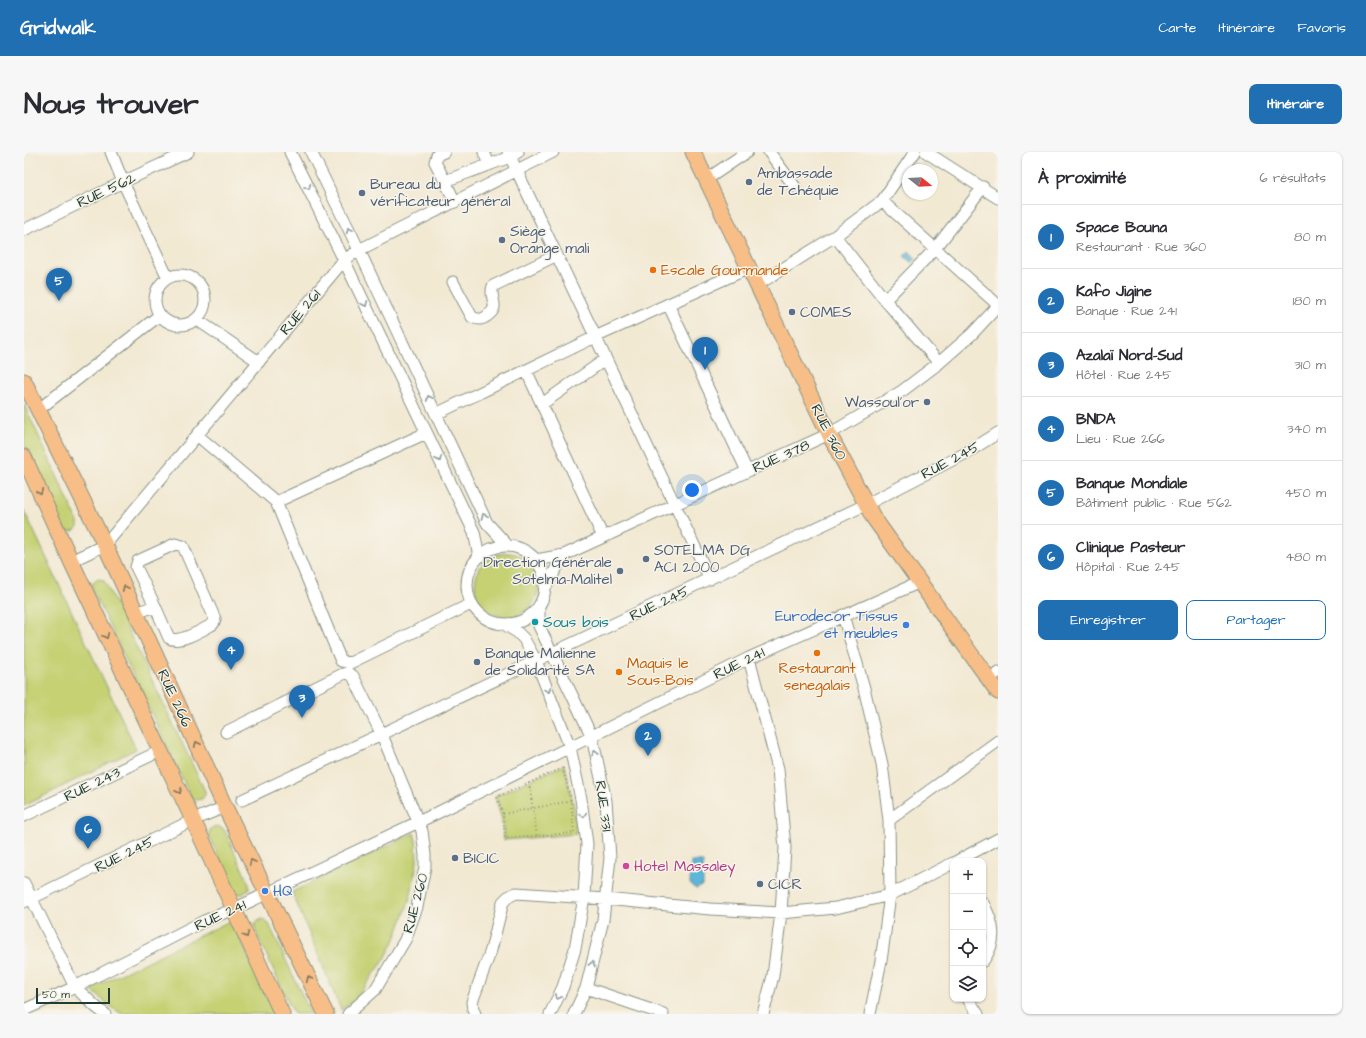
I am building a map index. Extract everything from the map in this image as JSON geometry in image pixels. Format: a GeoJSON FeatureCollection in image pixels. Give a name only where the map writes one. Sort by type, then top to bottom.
{"type":"FeatureCollection","features":[{"type":"Feature","properties":{"kind":"main road","name":"RUE 360"},"geometry":{"type":"LineString","coordinates":[[693,152],[748,268],[760,284],[833,432],[871,502],[873,517],[920,582],[995,675],[998,692]]}},
{"type":"Feature","properties":{"kind":"main road"},"geometry":{"type":"LineString","coordinates":[[703,152],[760,284]]}},
{"type":"Feature","properties":{"kind":"main road","name":"RUE 266"},"geometry":{"type":"LineString","coordinates":[[24,381],[104,545],[226,807],[326,1014]]}},
{"type":"Feature","properties":{"kind":"main road"},"geometry":{"type":"LineString","coordinates":[[24,457],[282,1014]]}},
{"type":"Feature","properties":{"kind":"main road"},"geometry":{"type":"LineString","coordinates":[[871,502],[880,511],[995,675]]}},
{"type":"Feature","properties":{"kind":"street"},"geometry":{"type":"LineString","coordinates":[[111,152],[123,182],[168,278]]}},
{"type":"Feature","properties":{"kind":"street","name":"RUE 562"},"geometry":{"type":"LineString","coordinates":[[24,230],[188,152]]}},
{"type":"Feature","properties":{"kind":"street"},"geometry":{"type":"LineString","coordinates":[[290,152],[344,260],[474,532],[479,557]]}},
{"type":"Feature","properties":{"kind":"street"},"geometry":{"type":"LineString","coordinates":[[311,152],[359,250],[487,523],[508,546]]}},
{"type":"Feature","properties":{"kind":"street"},"geometry":{"type":"LineString","coordinates":[[444,152],[437,155],[435,162],[454,202]]}},
{"type":"Feature","properties":{"kind":"street"},"geometry":{"type":"LineString","coordinates":[[484,152],[489,164]]}},
{"type":"Feature","properties":{"kind":"street","name":"RUE 261"},"geometry":{"type":"LineString","coordinates":[[104,545],[344,260],[359,250],[553,152]]}},
{"type":"Feature","properties":{"kind":"street"},"geometry":{"type":"LineString","coordinates":[[713,175],[747,152]]}},
{"type":"Feature","properties":{"kind":"street"},"geometry":{"type":"LineString","coordinates":[[769,152],[794,187]]}},
{"type":"Feature","properties":{"kind":"street"},"geometry":{"type":"LineString","coordinates":[[760,284],[835,236],[882,201],[915,152]]}},
{"type":"Feature","properties":{"kind":"street"},"geometry":{"type":"LineString","coordinates":[[926,152],[998,198]]}},
{"type":"Feature","properties":{"kind":"street"},"geometry":{"type":"LineString","coordinates":[[445,181],[512,154],[516,170],[710,579]]}},
{"type":"Feature","properties":{"kind":"street"},"geometry":{"type":"LineString","coordinates":[[886,300],[935,249],[983,187]]}},
{"type":"Feature","properties":{"kind":"street"},"geometry":{"type":"LineString","coordinates":[[882,201],[998,306]]}},
{"type":"Feature","properties":{"kind":"street"},"geometry":{"type":"LineString","coordinates":[[835,236],[939,363]]}},
{"type":"Feature","properties":{"kind":"street"},"geometry":{"type":"LineString","coordinates":[[454,282],[472,317],[484,319],[493,312],[495,306],[491,291],[493,286],[556,255]]}},
{"type":"Feature","properties":{"kind":"street"},"geometry":{"type":"LineString","coordinates":[[436,414],[595,337],[748,268]]}},
{"type":"Feature","properties":{"kind":"street"},"geometry":{"type":"LineString","coordinates":[[173,276],[186,276],[194,279],[200,285],[204,293],[205,301],[202,312],[196,319],[187,324],[172,324],[165,320],[160,315],[156,306],[157,291],[168,278],[173,276]]}},
{"type":"Feature","properties":{"kind":"street"},"geometry":{"type":"LineString","coordinates":[[668,304],[747,471]]}},
{"type":"Feature","properties":{"kind":"street","name":"RUE 378"},"geometry":{"type":"LineString","coordinates":[[536,560],[564,554],[833,432],[902,391],[939,363],[972,334],[998,306]]}},
{"type":"Feature","properties":{"kind":"street"},"geometry":{"type":"LineString","coordinates":[[38,410],[160,315]]}},
{"type":"Feature","properties":{"kind":"street"},"geometry":{"type":"LineString","coordinates":[[196,319],[259,362]]}},
{"type":"Feature","properties":{"kind":"street"},"geometry":{"type":"LineString","coordinates":[[542,404],[606,359]]}},
{"type":"Feature","properties":{"kind":"street"},"geometry":{"type":"LineString","coordinates":[[526,370],[602,537]]}},
{"type":"Feature","properties":{"kind":"street"},"geometry":{"type":"LineString","coordinates":[[276,502],[426,433]]}},
{"type":"Feature","properties":{"kind":"street","name":"RUE 245"},"geometry":{"type":"LineString","coordinates":[[242,800],[871,502],[966,453],[998,433]]}},
{"type":"Feature","properties":{"kind":"street"},"geometry":{"type":"LineString","coordinates":[[197,435],[276,502],[341,661],[344,663],[350,663],[471,604]]}},
{"type":"Feature","properties":{"kind":"street"},"geometry":{"type":"LineString","coordinates":[[175,544],[181,545],[183,546],[215,619],[213,624],[196,633],[172,640],[169,638],[155,606],[136,567],[138,561],[175,544]]}},
{"type":"Feature","properties":{"kind":"street"},"geometry":{"type":"LineString","coordinates":[[71,561],[104,545]]}},
{"type":"Feature","properties":{"kind":"street"},"geometry":{"type":"LineString","coordinates":[[545,589],[542,569],[536,560],[523,550],[508,546],[492,549],[479,557],[471,567],[467,579],[467,592],[471,604],[477,612],[485,619],[495,623],[515,623],[524,620],[533,614],[539,606],[545,589],[564,554]]}},
{"type":"Feature","properties":{"kind":"street","name":"RUE 241"},"geometry":{"type":"LineString","coordinates":[[24,1010],[74,987],[204,921],[234,909],[592,737],[749,658],[920,582]]}},
{"type":"Feature","properties":{"kind":"street"},"geometry":{"type":"LineString","coordinates":[[136,613],[155,606]]}},
{"type":"Feature","properties":{"kind":"street","name":"RUE 331"},"geometry":{"type":"LineString","coordinates":[[539,606],[539,626],[592,737],[606,801],[610,858],[603,920],[586,988],[574,1014]]}},
{"type":"Feature","properties":{"kind":"street"},"geometry":{"type":"LineString","coordinates":[[843,615],[864,688],[880,756],[889,820],[890,895],[881,962],[870,1014]]}},
{"type":"Feature","properties":{"kind":"street","name":"RUE 331"},"geometry":{"type":"LineString","coordinates":[[505,624],[524,639],[536,661],[570,747],[581,799],[587,844],[584,897],[575,949],[563,987],[550,1014]]}},
{"type":"Feature","properties":{"kind":"street"},"geometry":{"type":"LineString","coordinates":[[749,658],[778,769],[785,848],[782,913],[773,976],[763,1014]]}},
{"type":"Feature","properties":{"kind":"street","name":"RUE 260"},"geometry":{"type":"LineString","coordinates":[[226,732],[343,674],[348,674],[353,676],[382,735],[422,831],[425,867],[417,907],[405,940],[375,990],[348,1014]]}},
{"type":"Feature","properties":{"kind":"street"},"geometry":{"type":"LineString","coordinates":[[889,820],[998,740]]}},
{"type":"Feature","properties":{"kind":"street","name":"RUE 243"},"geometry":{"type":"LineString","coordinates":[[24,816],[160,751]]}},
{"type":"Feature","properties":{"kind":"street","name":"RUE 245"},"geometry":{"type":"LineString","coordinates":[[28,900],[193,820],[226,807]]}},
{"type":"Feature","properties":{"kind":"street"},"geometry":{"type":"LineString","coordinates":[[963,858],[998,839]]}},
{"type":"Feature","properties":{"kind":"street"},"geometry":{"type":"LineString","coordinates":[[475,1014],[472,1002],[491,950],[504,902],[508,896],[516,893],[584,897],[710,909],[782,913],[836,908],[890,895],[950,865]]}},
{"type":"Feature","properties":{"kind":"street"},"geometry":{"type":"LineString","coordinates":[[24,883],[28,900],[74,987],[96,1008],[105,1014]]}},
{"type":"Feature","properties":{"kind":"street"},"geometry":{"type":"LineString","coordinates":[[986,909],[991,920],[993,940],[986,957]]}},
{"type":"Feature","properties":{"kind":"street"},"geometry":{"type":"LineString","coordinates":[[986,960],[998,954]]}},
{"type":"Feature","properties":{"kind":"street"},"geometry":{"type":"LineString","coordinates":[[586,988],[663,1014]]}},
{"type":"Feature","properties":{"kind":"street"},"geometry":{"type":"LineString","coordinates":[[970,1002],[978,1014]]}},
{"type":"Feature","properties":{"kind":"path"},"geometry":{"type":"LineString","coordinates":[[563,768],[571,800],[574,833],[505,838],[503,814],[497,797],[529,783],[563,768]]}},
{"type":"Feature","properties":{"kind":"path"},"geometry":{"type":"LineString","coordinates":[[529,783],[537,836]]}},
{"type":"Feature","properties":{"kind":"path"},"geometry":{"type":"LineString","coordinates":[[503,814],[571,800]]}},
{"type":"Feature","properties":{"kind":"green space"},"geometry":{"type":"Polygon","coordinates":[[[24,404],[78,522],[78,527],[73,531],[67,531],[64,529],[24,443],[24,404]]]}},
{"type":"Feature","properties":{"kind":"green space"},"geometry":{"type":"Polygon","coordinates":[[[24,510],[136,749],[24,806],[24,510]]]}},
{"type":"Feature","properties":{"kind":"green space"},"geometry":{"type":"Polygon","coordinates":[[[507,553],[519,555],[530,562],[537,573],[539,585],[537,597],[530,608],[519,615],[507,617],[495,615],[484,608],[477,597],[475,585],[477,573],[484,562],[495,555],[507,553]]]}},
{"type":"Feature","properties":{"kind":"green space"},"geometry":{"type":"Polygon","coordinates":[[[98,579],[103,580],[106,584],[205,791],[205,795],[202,799],[195,800],[191,797],[93,591],[92,584],[98,579]]]}},
{"type":"Feature","properties":{"kind":"green space"},"geometry":{"type":"Polygon","coordinates":[[[564,765],[573,802],[576,834],[504,840],[502,820],[495,796],[564,765]]]}},
{"type":"Feature","properties":{"kind":"green space"},"geometry":{"type":"Polygon","coordinates":[[[217,826],[224,829],[249,884],[249,889],[243,894],[238,894],[234,890],[209,836],[211,829],[217,826]]]}},
{"type":"Feature","properties":{"kind":"green space"},"geometry":{"type":"Polygon","coordinates":[[[414,833],[417,862],[410,899],[395,939],[385,959],[355,1000],[341,1010],[292,892],[414,833]]]}},
{"type":"Feature","properties":{"kind":"green space"},"geometry":{"type":"Polygon","coordinates":[[[262,919],[269,924],[311,1014],[294,1014],[255,930],[255,923],[262,919]]]}},
{"type":"Feature","properties":{"kind":"green space"},"geometry":{"type":"Polygon","coordinates":[[[232,920],[274,1014],[122,1014],[90,989],[232,920]]]}},
{"type":"Feature","properties":{"kind":"water"},"geometry":{"type":"Polygon","coordinates":[[[909,251],[916,259],[912,263],[904,256],[909,251]]]}},
{"type":"Feature","properties":{"kind":"water"},"geometry":{"type":"Polygon","coordinates":[[[691,862],[703,862],[703,885],[696,889],[690,884],[691,862]]]}},
{"type":"Feature","properties":{"kind":"place","name":"Ambassade de Tchéquie"},"geometry":{"type":"Point","coordinates":[749,182]}},
{"type":"Feature","properties":{"kind":"place","name":"Bureau du vérificateur général"},"geometry":{"type":"Point","coordinates":[362,193]}},
{"type":"Feature","properties":{"kind":"place","name":"Siège Orange mali"},"geometry":{"type":"Point","coordinates":[502,240]}},
{"type":"Feature","properties":{"kind":"place","name":"Escale Gourmande"},"geometry":{"type":"Point","coordinates":[653,270]}},
{"type":"Feature","properties":{"kind":"place","name":"Banque Mondiale"},"geometry":{"type":"Point","coordinates":[59,301]}},
{"type":"Feature","properties":{"kind":"place","name":"COMES"},"geometry":{"type":"Point","coordinates":[792,312]}},
{"type":"Feature","properties":{"kind":"place","name":"Space Bouna"},"geometry":{"type":"Point","coordinates":[705,370]}},
{"type":"Feature","properties":{"kind":"place","name":"Wassoul'or"},"geometry":{"type":"Point","coordinates":[927,402]}},
{"type":"Feature","properties":{"kind":"place","name":"SOTELMA DG ACI 2000"},"geometry":{"type":"Point","coordinates":[646,559]}},
{"type":"Feature","properties":{"kind":"place","name":"Direction Générale Sotelma-Malitel"},"geometry":{"type":"Point","coordinates":[620,571]}},
{"type":"Feature","properties":{"kind":"place","name":"Sous bois"},"geometry":{"type":"Point","coordinates":[535,622]}},
{"type":"Feature","properties":{"kind":"place","name":"Eurodecor Tissus et meubles"},"geometry":{"type":"Point","coordinates":[906,625]}},
{"type":"Feature","properties":{"kind":"place","name":"Restaurant senegalais"},"geometry":{"type":"Point","coordinates":[817,653]}},
{"type":"Feature","properties":{"kind":"place","name":"Banque Malienne de Solidarité SA"},"geometry":{"type":"Point","coordinates":[477,662]}},
{"type":"Feature","properties":{"kind":"place","name":"BNDA"},"geometry":{"type":"Point","coordinates":[231,670]}},
{"type":"Feature","properties":{"kind":"place","name":"Maquis le Sous-Bois"},"geometry":{"type":"Point","coordinates":[619,672]}},
{"type":"Feature","properties":{"kind":"place","name":"Azalaï Nord-Sud"},"geometry":{"type":"Point","coordinates":[302,718]}},
{"type":"Feature","properties":{"kind":"place","name":"Kafo Jigine"},"geometry":{"type":"Point","coordinates":[648,756]}},
{"type":"Feature","properties":{"kind":"place","name":"Clinique Pasteur"},"geometry":{"type":"Point","coordinates":[88,849]}},
{"type":"Feature","properties":{"kind":"place","name":"BICIC"},"geometry":{"type":"Point","coordinates":[455,858]}},
{"type":"Feature","properties":{"kind":"place","name":"Hotel Massaley"},"geometry":{"type":"Point","coordinates":[626,866]}},
{"type":"Feature","properties":{"kind":"place","name":"CICR"},"geometry":{"type":"Point","coordinates":[760,884]}},
{"type":"Feature","properties":{"kind":"place","name":"HQ"},"geometry":{"type":"Point","coordinates":[265,891]}}]}
